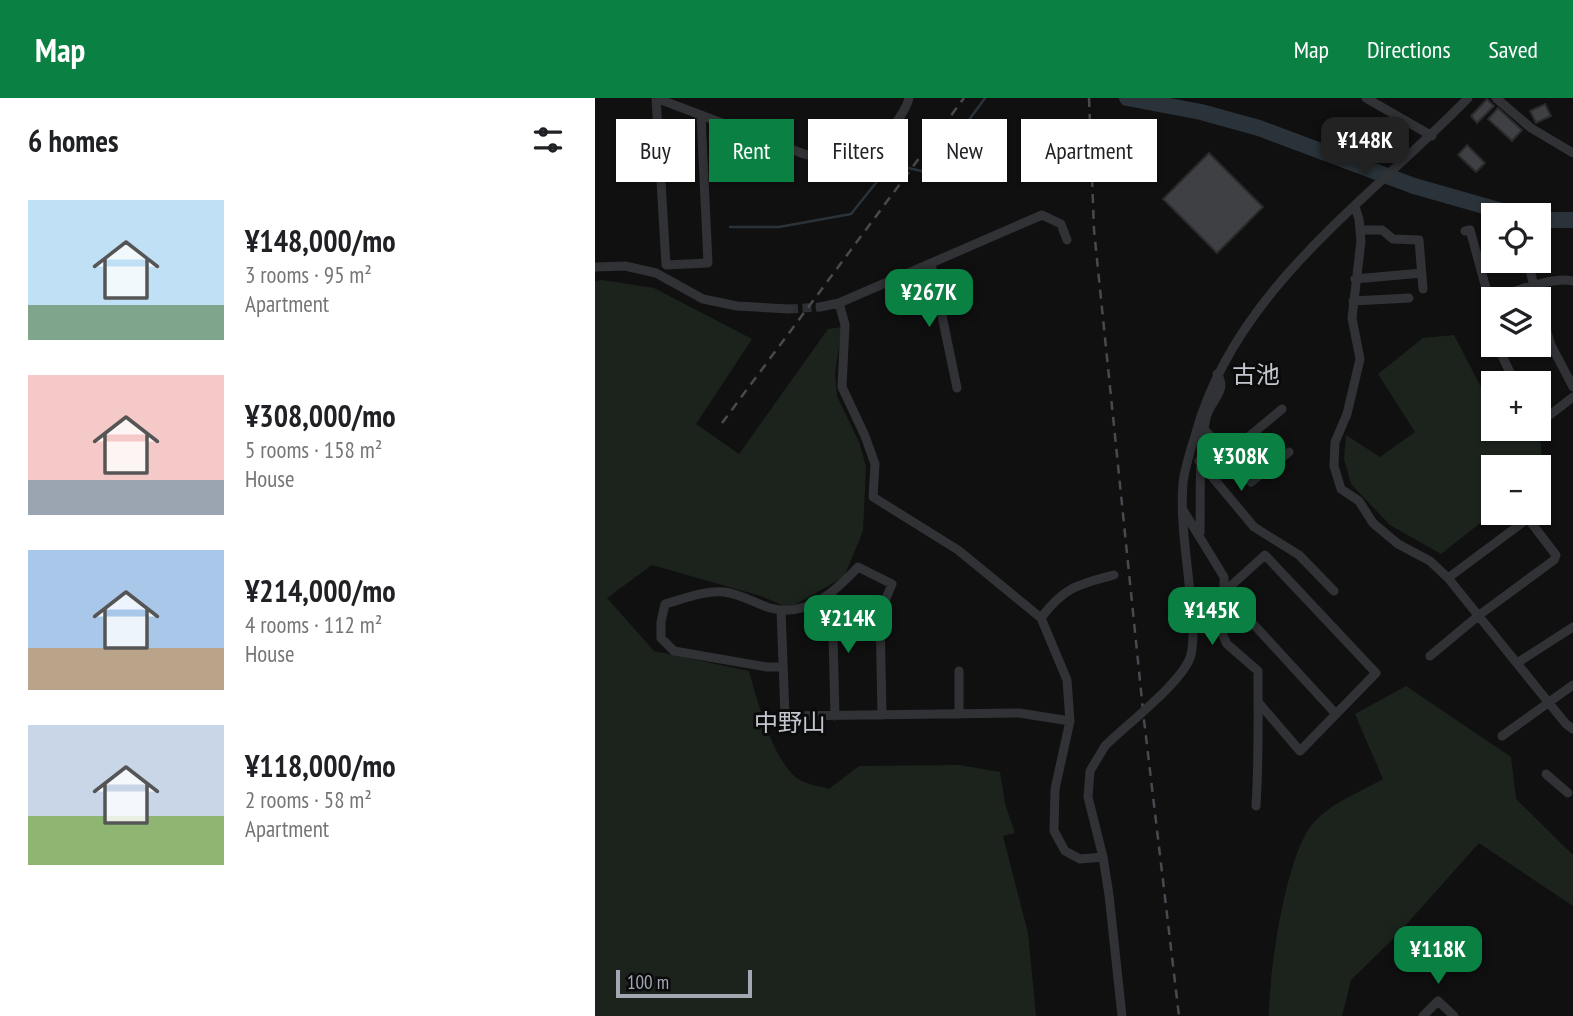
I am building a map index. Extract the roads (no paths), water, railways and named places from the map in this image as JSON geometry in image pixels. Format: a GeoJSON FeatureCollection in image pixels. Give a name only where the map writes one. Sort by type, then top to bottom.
{"type":"FeatureCollection","features":[{"type":"Feature","properties":{"kind":"street"},"geometry":{"type":"LineString","coordinates":[[701,115],[708,263],[666,265],[656,98],[701,115],[804,154],[828,160],[848,159],[866,154],[890,136],[909,98]]}},
{"type":"Feature","properties":{"kind":"street"},"geometry":{"type":"LineString","coordinates":[[1366,98],[1432,135]]}},
{"type":"Feature","properties":{"kind":"street"},"geometry":{"type":"LineString","coordinates":[[1122,1016],[1103,857],[1090,809],[1087,780],[1094,762],[1105,746],[1186,668],[1192,642],[1182,508],[1185,472],[1204,404],[1217,373],[1241,332],[1286,275],[1468,98]]}},
{"type":"Feature","properties":{"kind":"street"},"geometry":{"type":"LineString","coordinates":[[1496,98],[1531,128],[1573,153]]}},
{"type":"Feature","properties":{"kind":"street"},"geometry":{"type":"LineString","coordinates":[[1357,205],[1360,230],[1352,318],[1360,359],[1347,414],[1335,442],[1334,466],[1341,489],[1359,501],[1373,523],[1398,544],[1430,561],[1448,578],[1566,724],[1573,729]]}},
{"type":"Feature","properties":{"kind":"street"},"geometry":{"type":"LineString","coordinates":[[820,307],[839,303],[1042,215],[1061,224],[1067,240]]}},
{"type":"Feature","properties":{"kind":"street"},"geometry":{"type":"LineString","coordinates":[[1360,230],[1382,230],[1393,239],[1419,240],[1423,289]]}},
{"type":"Feature","properties":{"kind":"street"},"geometry":{"type":"LineString","coordinates":[[1465,231],[1471,230],[1486,287]]}},
{"type":"Feature","properties":{"kind":"street"},"geometry":{"type":"LineString","coordinates":[[931,263],[957,388]]}},
{"type":"Feature","properties":{"kind":"street"},"geometry":{"type":"LineString","coordinates":[[595,267],[625,266],[656,273],[703,299],[737,306],[789,309]]}},
{"type":"Feature","properties":{"kind":"street"},"geometry":{"type":"LineString","coordinates":[[1530,273],[1533,286]]}},
{"type":"Feature","properties":{"kind":"street"},"geometry":{"type":"LineString","coordinates":[[1355,279],[1422,274]]}},
{"type":"Feature","properties":{"kind":"street"},"geometry":{"type":"LineString","coordinates":[[1530,287],[1566,279],[1573,281]]}},
{"type":"Feature","properties":{"kind":"street"},"geometry":{"type":"LineString","coordinates":[[1353,301],[1409,298]]}},
{"type":"Feature","properties":{"kind":"street"},"geometry":{"type":"LineString","coordinates":[[839,303],[845,325],[842,387],[875,464],[873,497],[958,550],[1041,618],[1067,681],[1070,721],[1055,789],[1054,831],[1065,851],[1080,859],[1103,857]]}},
{"type":"Feature","properties":{"kind":"street"},"geometry":{"type":"LineString","coordinates":[[1551,345],[1573,387]]}},
{"type":"Feature","properties":{"kind":"street"},"geometry":{"type":"LineString","coordinates":[[1200,534],[1199,461],[1210,409],[1223,388],[1217,373]]}},
{"type":"Feature","properties":{"kind":"street"},"geometry":{"type":"LineString","coordinates":[[1551,413],[1573,397]]}},
{"type":"Feature","properties":{"kind":"street"},"geometry":{"type":"LineString","coordinates":[[1227,456],[1282,409]]}},
{"type":"Feature","properties":{"kind":"street"},"geometry":{"type":"LineString","coordinates":[[1205,430],[1251,482],[1289,452]]}},
{"type":"Feature","properties":{"kind":"street"},"geometry":{"type":"LineString","coordinates":[[1199,461],[1254,527],[1299,555],[1335,590]]}},
{"type":"Feature","properties":{"kind":"street"},"geometry":{"type":"LineString","coordinates":[[1182,508],[1224,577],[1224,593],[1336,714]]}},
{"type":"Feature","properties":{"kind":"street"},"geometry":{"type":"LineString","coordinates":[[1430,656],[1478,616],[1554,560],[1556,555],[1529,520],[1448,578]]}},
{"type":"Feature","properties":{"kind":"street"},"geometry":{"type":"LineString","coordinates":[[1256,806],[1258,671],[1227,644],[1212,612],[1224,593],[1265,555],[1376,673],[1300,751],[1258,702]]}},
{"type":"Feature","properties":{"kind":"street"},"geometry":{"type":"LineString","coordinates":[[783,667],[767,667],[674,651],[661,638],[661,622],[666,604],[697,595],[727,592],[781,610],[797,610],[832,594],[858,567],[892,584],[880,613],[882,715]]}},
{"type":"Feature","properties":{"kind":"street"},"geometry":{"type":"LineString","coordinates":[[1041,618],[1055,598],[1067,589],[1114,575]]}},
{"type":"Feature","properties":{"kind":"street"},"geometry":{"type":"LineString","coordinates":[[832,594],[835,716]]}},
{"type":"Feature","properties":{"kind":"street"},"geometry":{"type":"LineString","coordinates":[[781,610],[785,716],[1019,713],[1070,721]]}},
{"type":"Feature","properties":{"kind":"street"},"geometry":{"type":"LineString","coordinates":[[1517,663],[1573,627]]}},
{"type":"Feature","properties":{"kind":"street"},"geometry":{"type":"LineString","coordinates":[[959,671],[959,714]]}},
{"type":"Feature","properties":{"kind":"street"},"geometry":{"type":"LineString","coordinates":[[1502,736],[1573,685]]}},
{"type":"Feature","properties":{"kind":"street"},"geometry":{"type":"LineString","coordinates":[[1546,774],[1571,792]]}},
{"type":"Feature","properties":{"kind":"street"},"geometry":{"type":"LineString","coordinates":[[1423,1016],[1438,1001],[1454,1016]]}},
{"type":"Feature","properties":{"kind":"waterway"},"geometry":{"type":"LineString","coordinates":[[730,227],[779,227],[851,214],[891,164],[930,173],[985,98]]}},
{"type":"Feature","properties":{"kind":"waterway"},"geometry":{"type":"LineString","coordinates":[[1127,98],[1201,112],[1259,128],[1414,186],[1481,205]]}},
{"type":"Feature","properties":{"kind":"waterway"},"geometry":{"type":"LineString","coordinates":[[1551,220],[1573,220]]}},
{"type":"Feature","properties":{"kind":"tunnel"},"geometry":{"type":"LineString","coordinates":[[789,309],[820,307]]}},
{"type":"Feature","properties":{"kind":"railway"},"geometry":{"type":"LineString","coordinates":[[722,423],[964,98]]}},
{"type":"Feature","properties":{"kind":"railway"},"geometry":{"type":"LineString","coordinates":[[1089,98],[1094,230],[1144,720],[1179,1016]]}},
{"type":"Feature","properties":{"kind":"district","name":"古池"},"geometry":{"type":"Point","coordinates":[1256,375]}},
{"type":"Feature","properties":{"kind":"district","name":"中野山"},"geometry":{"type":"Point","coordinates":[790,723]}}]}
